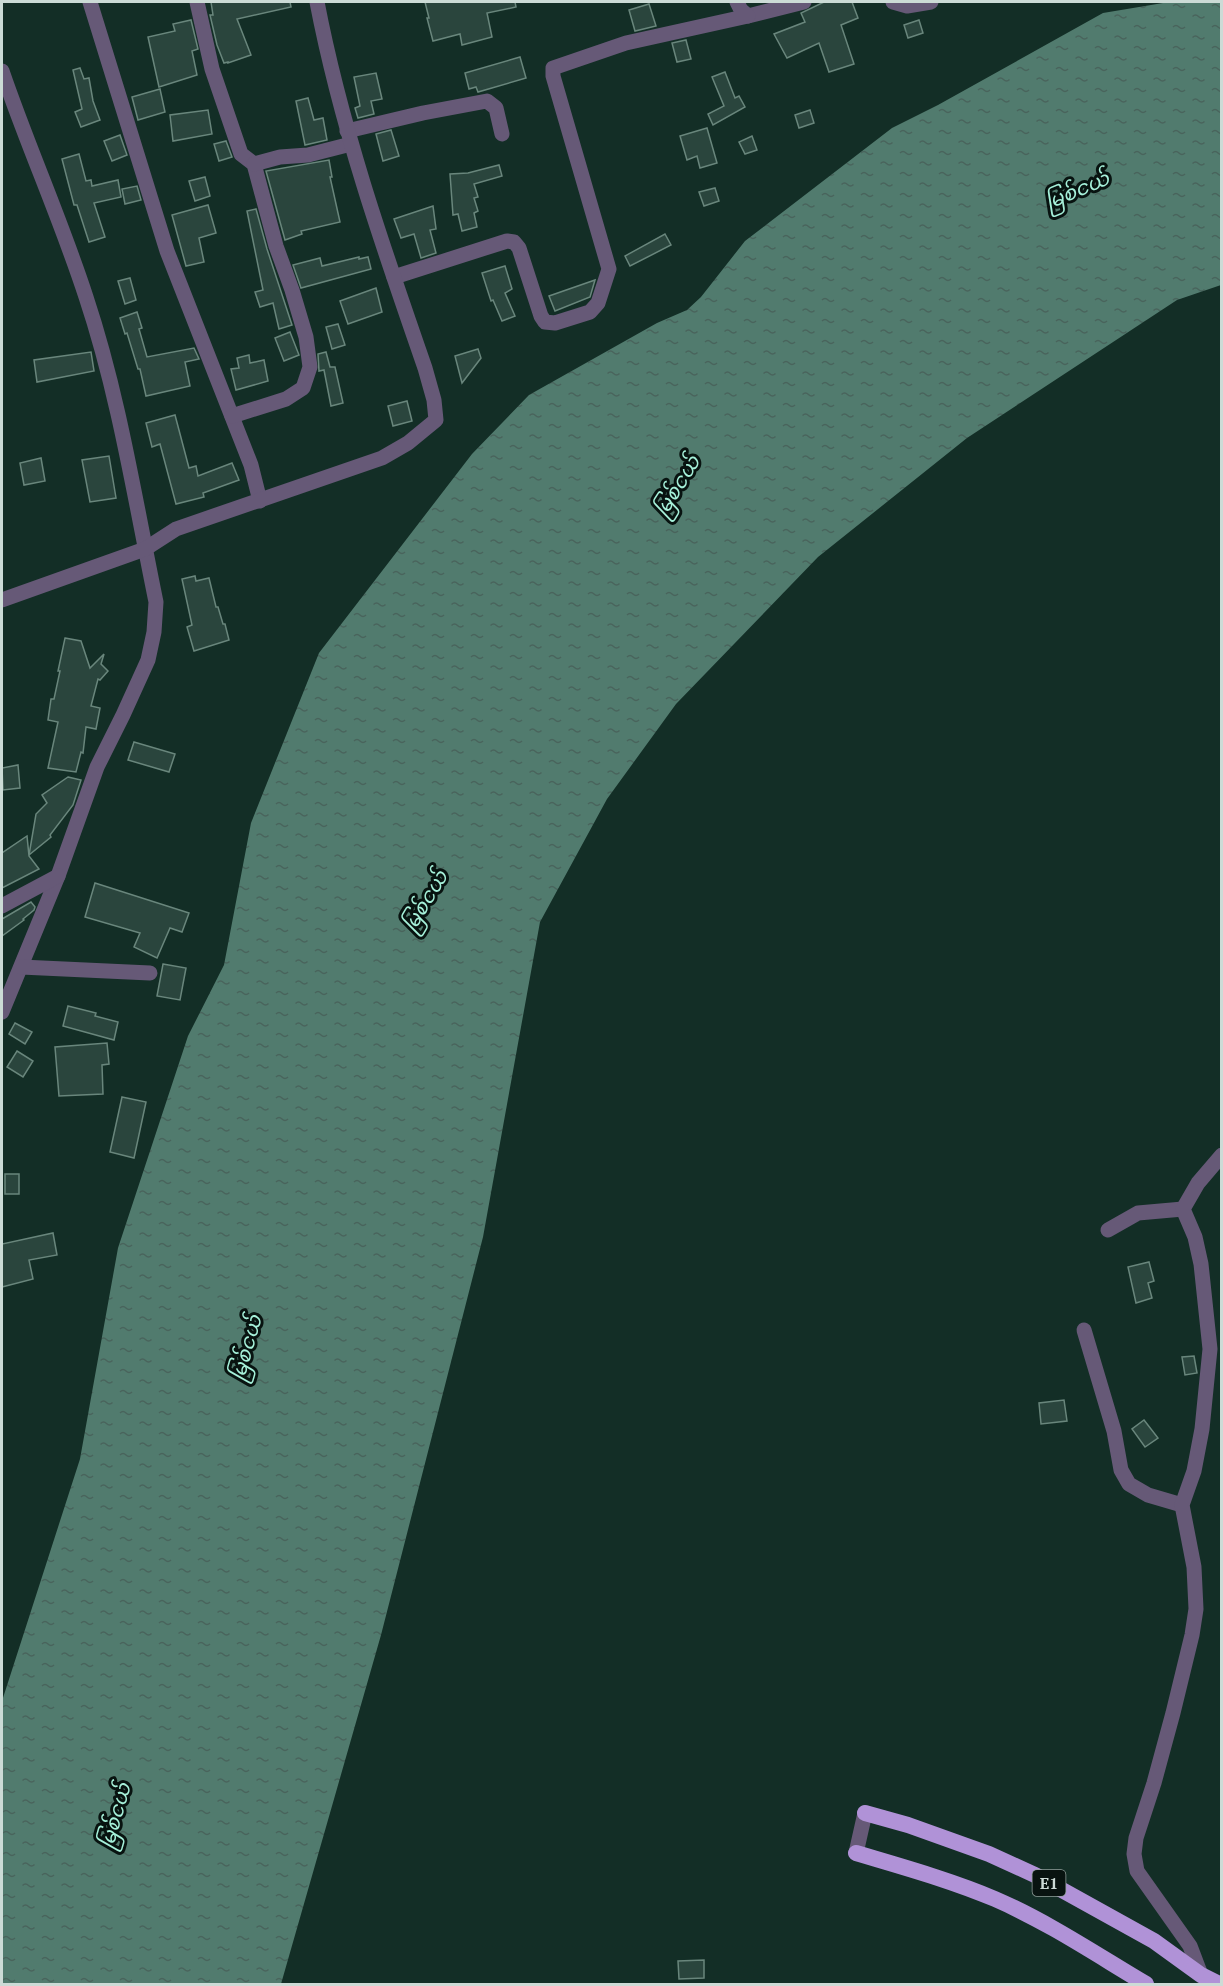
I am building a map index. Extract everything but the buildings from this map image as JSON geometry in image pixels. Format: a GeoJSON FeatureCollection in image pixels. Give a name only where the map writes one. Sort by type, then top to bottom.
{"type":"FeatureCollection","features":[{"type":"Feature","properties":{"kind":"highway","name":"E1"},"geometry":{"type":"LineString","coordinates":[[865,1813],[908,1825],[989,1854],[1035,1875],[1154,1941],[1202,1975],[1219,1984]]}},
{"type":"Feature","properties":{"kind":"highway","name":"E1"},"geometry":{"type":"LineString","coordinates":[[856,1853],[923,1873],[994,1899],[1041,1921],[1146,1984]]}},
{"type":"Feature","properties":{"kind":"street"},"geometry":{"type":"LineString","coordinates":[[90,2],[167,251],[251,465],[260,501]]}},
{"type":"Feature","properties":{"kind":"street"},"geometry":{"type":"LineString","coordinates":[[196,2],[212,69],[241,154],[254,164],[276,246],[306,337],[310,368],[303,388],[286,399],[232,416]]}},
{"type":"Feature","properties":{"kind":"street"},"geometry":{"type":"LineString","coordinates":[[2,600],[145,549],[176,530],[382,458],[408,443],[436,420],[434,400],[373,220],[349,137],[317,2]]}},
{"type":"Feature","properties":{"kind":"street"},"geometry":{"type":"LineString","coordinates":[[737,2],[741,10],[748,15]]}},
{"type":"Feature","properties":{"kind":"street"},"geometry":{"type":"LineString","coordinates":[[394,277],[507,241],[514,242],[519,248],[545,322],[555,323],[590,312],[598,303],[609,269],[553,76],[553,68],[626,43],[804,2]]}},
{"type":"Feature","properties":{"kind":"street"},"geometry":{"type":"LineString","coordinates":[[893,2],[907,6],[931,2]]}},
{"type":"Feature","properties":{"kind":"street"},"geometry":{"type":"LineString","coordinates":[[2,71],[86,297],[111,384],[156,602],[154,632],[148,660],[98,767],[58,876],[21,967],[5,991],[2,1012]]}},
{"type":"Feature","properties":{"kind":"street"},"geometry":{"type":"LineString","coordinates":[[254,164],[280,157],[308,155],[349,137],[423,113],[487,101],[496,108],[502,134]]}},
{"type":"Feature","properties":{"kind":"street"},"geometry":{"type":"LineString","coordinates":[[2,906],[58,876]]}},
{"type":"Feature","properties":{"kind":"street"},"geometry":{"type":"LineString","coordinates":[[21,967],[150,973]]}},
{"type":"Feature","properties":{"kind":"street"},"geometry":{"type":"LineString","coordinates":[[1183,1209],[1198,1183],[1221,1155]]}},
{"type":"Feature","properties":{"kind":"street"},"geometry":{"type":"LineString","coordinates":[[1108,1230],[1138,1213],[1183,1209]]}},
{"type":"Feature","properties":{"kind":"street"},"geometry":{"type":"LineString","coordinates":[[1183,1209],[1195,1238],[1201,1264],[1210,1348],[1215,1362],[1194,1470],[1182,1505],[1194,1567],[1196,1610],[1192,1635],[1154,1783],[1136,1838],[1134,1854],[1137,1871],[1190,1946],[1202,1975]]}},
{"type":"Feature","properties":{"kind":"street"},"geometry":{"type":"LineString","coordinates":[[1084,1330],[1114,1431],[1121,1470],[1128,1484],[1149,1496],[1182,1505]]}},
{"type":"Feature","properties":{"kind":"street"},"geometry":{"type":"LineString","coordinates":[[856,1853],[865,1813]]}},
{"type":"Feature","properties":{"kind":"water","name":"မြစ်ငယ်"},"geometry":{"type":"Polygon","coordinates":[[[1169,2],[1221,2],[1221,285],[1177,300],[967,438],[818,557],[676,704],[607,799],[540,922],[483,1237],[381,1635],[281,1984],[2,1984],[2,1701],[80,1459],[118,1248],[188,1036],[224,965],[251,823],[319,653],[472,454],[529,395],[657,323],[687,310],[701,297],[745,241],[892,128],[938,105],[1103,13],[1169,2]]]}}]}
